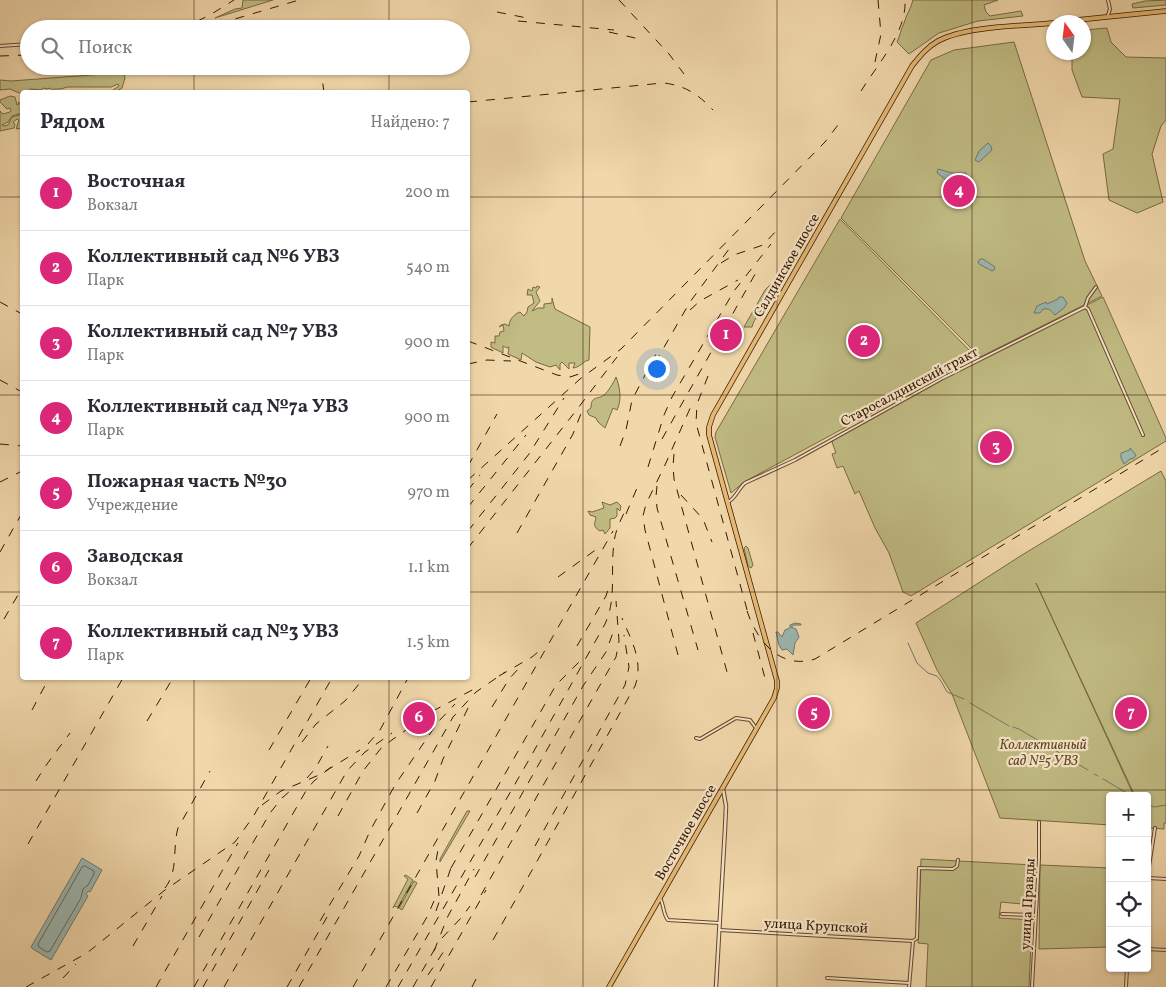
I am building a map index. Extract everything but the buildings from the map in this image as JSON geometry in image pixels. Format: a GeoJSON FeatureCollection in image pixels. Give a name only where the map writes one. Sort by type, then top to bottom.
{"type":"FeatureCollection","features":[{"type":"Feature","properties":{"kind":"main road","name":"Салдинское шоссе"},"geometry":{"type":"LineString","coordinates":[[1091,20],[1166,11]]}},
{"type":"Feature","properties":{"kind":"main road","name":"Салдинское шоссе"},"geometry":{"type":"LineString","coordinates":[[777,688],[709,435],[712,415],[912,66],[929,48],[945,38],[972,31],[1046,24]]}},
{"type":"Feature","properties":{"kind":"main road","name":"Восточное шоссе"},"geometry":{"type":"LineString","coordinates":[[609,987],[774,698],[777,688]]}},
{"type":"Feature","properties":{"kind":"street"},"geometry":{"type":"LineString","coordinates":[[1107,18],[1110,9],[1108,0]]}},
{"type":"Feature","properties":{"kind":"street"},"geometry":{"type":"LineString","coordinates":[[0,46],[20,45]]}},
{"type":"Feature","properties":{"kind":"street"},"geometry":{"type":"LineString","coordinates":[[1096,287],[1088,298],[1085,307],[1088,309],[1143,435]]}},
{"type":"Feature","properties":{"kind":"street","name":"Старосалдинский тракт"},"geometry":{"type":"LineString","coordinates":[[728,502],[733,499],[745,483],[795,460],[943,378],[1085,307]]}},
{"type":"Feature","properties":{"kind":"street"},"geometry":{"type":"LineString","coordinates":[[696,738],[700,739],[736,718],[750,720],[756,728]]}},
{"type":"Feature","properties":{"kind":"street"},"geometry":{"type":"LineString","coordinates":[[716,987],[726,822],[723,787]]}},
{"type":"Feature","properties":{"kind":"street","name":"улица Правды"},"geometry":{"type":"LineString","coordinates":[[1032,987],[1039,822]]}},
{"type":"Feature","properties":{"kind":"street"},"geometry":{"type":"LineString","coordinates":[[1151,853],[1154,828]]}},
{"type":"Feature","properties":{"kind":"street"},"geometry":{"type":"LineString","coordinates":[[909,987],[913,941],[917,938],[919,868],[953,869],[958,866],[958,860]]}},
{"type":"Feature","properties":{"kind":"street"},"geometry":{"type":"LineString","coordinates":[[1151,878],[1166,880]]}},
{"type":"Feature","properties":{"kind":"street"},"geometry":{"type":"LineString","coordinates":[[660,898],[664,904],[668,920],[719,923]]}},
{"type":"Feature","properties":{"kind":"street"},"geometry":{"type":"LineString","coordinates":[[1002,914],[1036,915]]}},
{"type":"Feature","properties":{"kind":"street","name":"улица Крупской"},"geometry":{"type":"LineString","coordinates":[[719,930],[913,941]]}},
{"type":"Feature","properties":{"kind":"street"},"geometry":{"type":"LineString","coordinates":[[1151,949],[1166,950]]}},
{"type":"Feature","properties":{"kind":"street"},"geometry":{"type":"LineString","coordinates":[[1126,987],[1127,972]]}},
{"type":"Feature","properties":{"kind":"street"},"geometry":{"type":"LineString","coordinates":[[827,978],[909,983]]}},
{"type":"Feature","properties":{"kind":"green space"},"geometry":{"type":"Polygon","coordinates":[[[243,0],[273,0],[215,18],[242,8],[243,0]]]}},
{"type":"Feature","properties":{"kind":"green space"},"geometry":{"type":"Polygon","coordinates":[[[913,0],[998,0],[984,5],[986,12],[990,16],[1021,11],[1023,16],[978,21],[939,33],[909,54],[897,42],[913,0]]]}},
{"type":"Feature","properties":{"kind":"green space"},"geometry":{"type":"Polygon","coordinates":[[[1166,0],[1166,5],[1133,8],[1132,4],[1145,1],[1166,0]]]}},
{"type":"Feature","properties":{"kind":"green space"},"geometry":{"type":"Polygon","coordinates":[[[1107,28],[1111,42],[1126,57],[1166,58],[1166,120],[1161,126],[1152,154],[1163,202],[1137,213],[1109,200],[1103,154],[1113,149],[1120,99],[1082,97],[1072,70],[1072,60],[1091,60],[1091,29],[1107,28]]]}},
{"type":"Feature","properties":{"kind":"green space"},"geometry":{"type":"Polygon","coordinates":[[[1014,42],[1085,261],[1102,296],[980,357],[841,218],[931,60],[954,50],[1014,42]]]}},
{"type":"Feature","properties":{"kind":"green space"},"geometry":{"type":"Polygon","coordinates":[[[91,75],[124,75],[125,78],[122,88],[118,90],[113,90],[119,86],[118,84],[111,87],[67,87],[54,90],[50,88],[41,90],[30,89],[20,90],[19,93],[10,89],[0,90],[0,80],[11,81],[91,75]]]}},
{"type":"Feature","properties":{"kind":"green space"},"geometry":{"type":"Polygon","coordinates":[[[10,96],[15,97],[17,105],[19,104],[18,102],[20,104],[20,114],[12,116],[8,122],[2,125],[8,125],[12,117],[20,115],[20,128],[16,129],[19,120],[17,119],[13,122],[15,124],[14,128],[0,131],[0,111],[3,114],[11,110],[10,108],[7,109],[0,100],[10,96]]]}},
{"type":"Feature","properties":{"kind":"green space"},"geometry":{"type":"Polygon","coordinates":[[[840,219],[976,357],[744,482],[731,493],[715,437],[716,432],[840,219]]]}},
{"type":"Feature","properties":{"kind":"green space"},"geometry":{"type":"Polygon","coordinates":[[[771,284],[773,288],[752,327],[744,327],[765,290],[771,284]]]}},
{"type":"Feature","properties":{"kind":"green space"},"geometry":{"type":"Polygon","coordinates":[[[537,286],[540,287],[536,292],[540,301],[532,311],[544,308],[544,304],[552,303],[552,298],[555,309],[590,327],[589,360],[573,368],[575,363],[569,363],[569,369],[562,362],[560,370],[556,365],[550,367],[536,362],[522,353],[521,360],[508,354],[509,347],[503,346],[503,353],[491,347],[491,342],[495,343],[495,336],[499,336],[500,332],[504,331],[503,325],[499,327],[501,325],[505,324],[509,326],[511,319],[520,312],[524,316],[528,307],[534,303],[532,295],[527,295],[528,289],[532,291],[533,287],[536,288],[537,286]]]}},
{"type":"Feature","properties":{"kind":"green space"},"geometry":{"type":"Polygon","coordinates":[[[1103,297],[1166,441],[911,596],[903,592],[889,553],[875,528],[859,491],[855,494],[843,466],[837,468],[832,454],[836,453],[833,440],[980,358],[1103,297]]]}},
{"type":"Feature","properties":{"kind":"green space"},"geometry":{"type":"Polygon","coordinates":[[[616,377],[620,402],[617,410],[613,408],[605,428],[596,418],[589,415],[587,411],[591,408],[594,399],[607,392],[616,377]]]}},
{"type":"Feature","properties":{"kind":"green space","name":"Коллективный сад №5 УВЗ"},"geometry":{"type":"Polygon","coordinates":[[[1161,471],[1166,481],[1166,823],[1164,823],[1164,829],[1151,828],[1151,792],[1133,792],[1036,583],[1132,792],[1106,792],[1106,825],[1000,818],[952,694],[937,670],[916,623],[1022,555],[1161,471]]]}},
{"type":"Feature","properties":{"kind":"green space"},"geometry":{"type":"Polygon","coordinates":[[[602,502],[610,505],[617,502],[621,506],[620,511],[617,508],[617,516],[610,519],[610,528],[605,534],[603,530],[600,531],[596,528],[596,517],[590,515],[588,511],[592,512],[604,508],[602,502]]]}},
{"type":"Feature","properties":{"kind":"green space"},"geometry":{"type":"Polygon","coordinates":[[[746,546],[753,565],[751,568],[748,566],[744,548],[746,546]]]}},
{"type":"Feature","properties":{"kind":"green space"},"geometry":{"type":"Polygon","coordinates":[[[467,811],[470,811],[440,862],[440,859],[467,811]]]}},
{"type":"Feature","properties":{"kind":"green space"},"geometry":{"type":"Polygon","coordinates":[[[921,859],[1034,865],[1032,905],[1001,902],[999,918],[1032,920],[1029,987],[926,987],[928,944],[918,943],[921,859]]]}},
{"type":"Feature","properties":{"kind":"green space"},"geometry":{"type":"Polygon","coordinates":[[[1040,865],[1106,868],[1106,947],[1039,949],[1040,865]]]}},
{"type":"Feature","properties":{"kind":"green space"},"geometry":{"type":"Polygon","coordinates":[[[406,875],[413,880],[398,907],[394,906],[408,879],[404,876],[406,875]]]}},
{"type":"Feature","properties":{"kind":"green space"},"geometry":{"type":"Polygon","coordinates":[[[414,881],[417,883],[402,910],[399,908],[414,881]]]}},
{"type":"Feature","properties":{"kind":"water"},"geometry":{"type":"Polygon","coordinates":[[[988,143],[992,150],[979,162],[975,160],[979,151],[988,143]]]}},
{"type":"Feature","properties":{"kind":"water"},"geometry":{"type":"Polygon","coordinates":[[[938,169],[952,173],[966,173],[968,180],[945,179],[937,173],[938,169]]]}},
{"type":"Feature","properties":{"kind":"water"},"geometry":{"type":"Polygon","coordinates":[[[980,259],[995,267],[994,270],[992,271],[979,264],[980,259]]]}},
{"type":"Feature","properties":{"kind":"water"},"geometry":{"type":"Polygon","coordinates":[[[1059,297],[1063,297],[1067,303],[1055,315],[1047,309],[1043,309],[1040,313],[1034,313],[1037,306],[1046,302],[1047,304],[1059,297]]]}},
{"type":"Feature","properties":{"kind":"water"},"geometry":{"type":"Polygon","coordinates":[[[1130,448],[1136,455],[1124,464],[1121,453],[1130,450],[1130,448]]]}},
{"type":"Feature","properties":{"kind":"water"},"geometry":{"type":"Polygon","coordinates":[[[795,623],[801,625],[791,627],[796,629],[799,637],[795,643],[793,655],[787,649],[782,650],[776,632],[782,637],[785,630],[795,623]]]}},
{"type":"Feature","properties":{"kind":"water"},"geometry":{"type":"Polygon","coordinates":[[[82,858],[102,870],[90,892],[88,891],[86,894],[88,896],[51,960],[31,947],[82,858]]]}},
{"type":"Feature","properties":{"kind":"waterway"},"geometry":{"type":"LineString","coordinates":[[908,643],[917,663],[928,673],[937,676],[947,692],[964,699]]}},
{"type":"Feature","properties":{"kind":"waterway"},"geometry":{"type":"LineString","coordinates":[[970,703],[1009,726]]}},
{"type":"Feature","properties":{"kind":"waterway"},"geometry":{"type":"LineString","coordinates":[[1013,727],[1088,770]]}},
{"type":"Feature","properties":{"kind":"waterway"},"geometry":{"type":"LineString","coordinates":[[1094,774],[1098,776]]}},
{"type":"Feature","properties":{"kind":"waterway"},"geometry":{"type":"LineString","coordinates":[[1103,779],[1125,792]]}},
{"type":"Feature","properties":{"kind":"waterway"},"geometry":{"type":"LineString","coordinates":[[1151,806],[1166,805]]}},
{"type":"Feature","properties":{"kind":"railway"},"geometry":{"type":"LineString","coordinates":[[200,20],[234,0]]}},
{"type":"Feature","properties":{"kind":"railway"},"geometry":{"type":"LineString","coordinates":[[231,20],[299,0]]}},
{"type":"Feature","properties":{"kind":"railway"},"geometry":{"type":"LineString","coordinates":[[619,0],[669,54],[684,74]]}},
{"type":"Feature","properties":{"kind":"railway"},"geometry":{"type":"LineString","coordinates":[[875,62],[881,34],[878,0]]}},
{"type":"Feature","properties":{"kind":"railway"},"geometry":{"type":"LineString","coordinates":[[861,91],[896,36],[901,24],[905,0]]}},
{"type":"Feature","properties":{"kind":"railway"},"geometry":{"type":"LineString","coordinates":[[497,12],[527,18]]}},
{"type":"Feature","properties":{"kind":"railway"},"geometry":{"type":"LineString","coordinates":[[518,21],[614,30]]}},
{"type":"Feature","properties":{"kind":"railway"},"geometry":{"type":"LineString","coordinates":[[609,32],[644,40]]}},
{"type":"Feature","properties":{"kind":"railway"},"geometry":{"type":"LineString","coordinates":[[0,56],[20,55]]}},
{"type":"Feature","properties":{"kind":"railway"},"geometry":{"type":"LineString","coordinates":[[321,75],[324,90]]}},
{"type":"Feature","properties":{"kind":"railway"},"geometry":{"type":"LineString","coordinates":[[470,102],[663,83],[685,88],[713,110]]}},
{"type":"Feature","properties":{"kind":"railway"},"geometry":{"type":"LineString","coordinates":[[470,478],[580,379],[621,349],[825,142],[841,121]]}},
{"type":"Feature","properties":{"kind":"railway"},"geometry":{"type":"LineString","coordinates":[[721,263],[734,255],[763,245],[778,229]]}},
{"type":"Feature","properties":{"kind":"railway"},"geometry":{"type":"LineString","coordinates":[[648,467],[664,415],[672,397],[734,291],[771,244]]}},
{"type":"Feature","properties":{"kind":"railway"},"geometry":{"type":"LineString","coordinates":[[655,363],[690,302],[732,245]]}},
{"type":"Feature","properties":{"kind":"railway"},"geometry":{"type":"LineString","coordinates":[[662,439],[758,269]]}},
{"type":"Feature","properties":{"kind":"railway"},"geometry":{"type":"LineString","coordinates":[[690,310],[700,301],[738,280]]}},
{"type":"Feature","properties":{"kind":"railway"},"geometry":{"type":"LineString","coordinates":[[0,302],[20,313]]}},
{"type":"Feature","properties":{"kind":"railway"},"geometry":{"type":"LineString","coordinates":[[470,342],[557,375],[570,377],[585,372]]}},
{"type":"Feature","properties":{"kind":"railway"},"geometry":{"type":"LineString","coordinates":[[620,446],[626,430],[632,400],[656,354]]}},
{"type":"Feature","properties":{"kind":"railway"},"geometry":{"type":"LineString","coordinates":[[470,545],[617,357]]}},
{"type":"Feature","properties":{"kind":"railway"},"geometry":{"type":"LineString","coordinates":[[470,364],[487,360],[511,361]]}},
{"type":"Feature","properties":{"kind":"railway"},"geometry":{"type":"LineString","coordinates":[[708,376],[697,404],[696,423],[749,617]]}},
{"type":"Feature","properties":{"kind":"railway"},"geometry":{"type":"LineString","coordinates":[[0,380],[20,391]]}},
{"type":"Feature","properties":{"kind":"railway"},"geometry":{"type":"LineString","coordinates":[[470,528],[529,454],[564,398]]}},
{"type":"Feature","properties":{"kind":"railway"},"geometry":{"type":"LineString","coordinates":[[678,655],[643,516],[646,504],[692,404]]}},
{"type":"Feature","properties":{"kind":"railway"},"geometry":{"type":"LineString","coordinates":[[517,533],[573,434],[584,406]]}},
{"type":"Feature","properties":{"kind":"railway"},"geometry":{"type":"LineString","coordinates":[[470,462],[497,414]]}},
{"type":"Feature","properties":{"kind":"railway"},"geometry":{"type":"LineString","coordinates":[[470,505],[526,435]]}},
{"type":"Feature","properties":{"kind":"railway"},"geometry":{"type":"LineString","coordinates":[[0,444],[20,446]]}},
{"type":"Feature","properties":{"kind":"railway"},"geometry":{"type":"LineString","coordinates":[[747,611],[757,633],[781,657],[802,661],[815,659],[1166,446]]}},
{"type":"Feature","properties":{"kind":"railway"},"geometry":{"type":"LineString","coordinates":[[674,454],[674,479],[727,672]]}},
{"type":"Feature","properties":{"kind":"railway"},"geometry":{"type":"LineString","coordinates":[[0,482],[20,472]]}},
{"type":"Feature","properties":{"kind":"railway"},"geometry":{"type":"LineString","coordinates":[[470,488],[480,475]]}},
{"type":"Feature","properties":{"kind":"railway"},"geometry":{"type":"LineString","coordinates":[[657,486],[657,508],[698,650]]}},
{"type":"Feature","properties":{"kind":"railway"},"geometry":{"type":"LineString","coordinates":[[626,514],[637,488]]}},
{"type":"Feature","properties":{"kind":"railway"},"geometry":{"type":"LineString","coordinates":[[681,495],[703,519],[712,542]]}},
{"type":"Feature","properties":{"kind":"railway"},"geometry":{"type":"LineString","coordinates":[[398,987],[605,624],[611,604],[615,538],[627,507]]}},
{"type":"Feature","properties":{"kind":"railway"},"geometry":{"type":"LineString","coordinates":[[0,552],[20,517]]}},
{"type":"Feature","properties":{"kind":"railway"},"geometry":{"type":"LineString","coordinates":[[353,987],[613,531]]}},
{"type":"Feature","properties":{"kind":"railway"},"geometry":{"type":"LineString","coordinates":[[558,577],[601,546]]}},
{"type":"Feature","properties":{"kind":"railway"},"geometry":{"type":"LineString","coordinates":[[577,646],[606,596],[610,584]]}},
{"type":"Feature","properties":{"kind":"railway"},"geometry":{"type":"LineString","coordinates":[[4,619],[20,591]]}},
{"type":"Feature","properties":{"kind":"railway"},"geometry":{"type":"LineString","coordinates":[[481,895],[616,657],[619,641],[616,601]]}},
{"type":"Feature","properties":{"kind":"railway"},"geometry":{"type":"LineString","coordinates":[[493,940],[635,686],[638,668],[637,659],[622,618]]}},
{"type":"Feature","properties":{"kind":"railway"},"geometry":{"type":"LineString","coordinates":[[475,877],[583,686],[606,652],[615,627]]}},
{"type":"Feature","properties":{"kind":"railway"},"geometry":{"type":"LineString","coordinates":[[753,633],[766,682]]}},
{"type":"Feature","properties":{"kind":"railway"},"geometry":{"type":"LineString","coordinates":[[535,846],[625,685],[629,667],[624,635]]}},
{"type":"Feature","properties":{"kind":"railway"},"geometry":{"type":"LineString","coordinates":[[499,676],[532,657],[543,648]]}},
{"type":"Feature","properties":{"kind":"railway"},"geometry":{"type":"LineString","coordinates":[[451,868],[556,685],[580,661]]}},
{"type":"Feature","properties":{"kind":"railway"},"geometry":{"type":"LineString","coordinates":[[492,707],[509,679],[519,668]]}},
{"type":"Feature","properties":{"kind":"railway"},"geometry":{"type":"LineString","coordinates":[[299,987],[453,717],[476,692],[505,672]]}},
{"type":"Feature","properties":{"kind":"railway"},"geometry":{"type":"LineString","coordinates":[[32,710],[48,680]]}},
{"type":"Feature","properties":{"kind":"railway"},"geometry":{"type":"LineString","coordinates":[[28,844],[122,680]]}},
{"type":"Feature","properties":{"kind":"railway"},"geometry":{"type":"LineString","coordinates":[[147,721],[172,680]]}},
{"type":"Feature","properties":{"kind":"railway"},"geometry":{"type":"LineString","coordinates":[[269,750],[310,680]]}},
{"type":"Feature","properties":{"kind":"railway"},"geometry":{"type":"LineString","coordinates":[[26,987],[87,953],[165,890],[235,842],[253,817],[331,680]]}},
{"type":"Feature","properties":{"kind":"railway"},"geometry":{"type":"LineString","coordinates":[[302,742],[316,724],[345,701],[362,680]]}},
{"type":"Feature","properties":{"kind":"railway"},"geometry":{"type":"LineString","coordinates":[[368,744],[380,730],[407,680]]}},
{"type":"Feature","properties":{"kind":"railway"},"geometry":{"type":"LineString","coordinates":[[338,816],[363,771],[382,747],[433,711],[474,689]]}},
{"type":"Feature","properties":{"kind":"railway"},"geometry":{"type":"LineString","coordinates":[[417,813],[435,781],[443,759],[471,702]]}},
{"type":"Feature","properties":{"kind":"railway"},"geometry":{"type":"LineString","coordinates":[[320,921],[359,856],[395,785],[438,722],[455,704]]}},
{"type":"Feature","properties":{"kind":"railway"},"geometry":{"type":"LineString","coordinates":[[404,724],[411,719],[420,706]]}},
{"type":"Feature","properties":{"kind":"railway"},"geometry":{"type":"LineString","coordinates":[[36,781],[70,733]]}},
{"type":"Feature","properties":{"kind":"railway"},"geometry":{"type":"LineString","coordinates":[[224,987],[347,771],[365,752],[392,733]]}},
{"type":"Feature","properties":{"kind":"railway"},"geometry":{"type":"LineString","coordinates":[[307,778],[315,769],[328,746]]}},
{"type":"Feature","properties":{"kind":"railway"},"geometry":{"type":"LineString","coordinates":[[262,805],[281,791],[319,775],[360,750]]}},
{"type":"Feature","properties":{"kind":"railway"},"geometry":{"type":"LineString","coordinates":[[194,987],[307,789],[331,767]]}},
{"type":"Feature","properties":{"kind":"railway"},"geometry":{"type":"LineString","coordinates":[[165,888],[174,867],[178,828],[210,771]]}},
{"type":"Feature","properties":{"kind":"railway"},"geometry":{"type":"LineString","coordinates":[[199,937],[270,813],[290,791]]}},
{"type":"Feature","properties":{"kind":"railway"},"geometry":{"type":"LineString","coordinates":[[156,987],[238,843]]}},
{"type":"Feature","properties":{"kind":"railway"},"geometry":{"type":"LineString","coordinates":[[439,844],[436,861],[439,896]]}},
{"type":"Feature","properties":{"kind":"railway"},"geometry":{"type":"LineString","coordinates":[[436,911],[453,862]]}},
{"type":"Feature","properties":{"kind":"railway"},"geometry":{"type":"LineString","coordinates":[[434,951],[448,916],[474,869]]}},
{"type":"Feature","properties":{"kind":"railway"},"geometry":{"type":"LineString","coordinates":[[203,987],[269,870]]}},
{"type":"Feature","properties":{"kind":"railway"},"geometry":{"type":"LineString","coordinates":[[431,987],[486,890]]}},
{"type":"Feature","properties":{"kind":"railway"},"geometry":{"type":"LineString","coordinates":[[133,946],[162,896]]}},
{"type":"Feature","properties":{"kind":"railway"},"geometry":{"type":"LineString","coordinates":[[386,987],[427,917],[434,901]]}},
{"type":"Feature","properties":{"kind":"railway"},"geometry":{"type":"LineString","coordinates":[[442,938],[470,906]]}},
{"type":"Feature","properties":{"kind":"railway"},"geometry":{"type":"LineString","coordinates":[[287,987],[327,917]]}},
{"type":"Feature","properties":{"kind":"railway"},"geometry":{"type":"LineString","coordinates":[[413,987],[437,945]]}},
{"type":"Feature","properties":{"kind":"railway"},"geometry":{"type":"LineString","coordinates":[[428,975],[448,945]]}},
{"type":"Feature","properties":{"kind":"railway"},"geometry":{"type":"LineString","coordinates":[[63,978],[76,964]]}},
{"type":"Feature","properties":{"kind":"railway"},"geometry":{"type":"LineString","coordinates":[[472,987],[476,979]]}},
{"type":"Feature","properties":{"kind":"place","name":"Коллективный сад №7а УВЗ"},"geometry":{"type":"Point","coordinates":[959,191]}},
{"type":"Feature","properties":{"kind":"place","name":"Восточная"},"geometry":{"type":"Point","coordinates":[726,335]}},
{"type":"Feature","properties":{"kind":"place","name":"Коллективный сад №6 УВЗ"},"geometry":{"type":"Point","coordinates":[864,341]}},
{"type":"Feature","properties":{"kind":"place","name":"Коллективный сад №7 УВЗ"},"geometry":{"type":"Point","coordinates":[996,447]}},
{"type":"Feature","properties":{"kind":"place","name":"Пожарная часть №30"},"geometry":{"type":"Point","coordinates":[814,713]}},
{"type":"Feature","properties":{"kind":"place","name":"Коллективный сад №3 УВЗ"},"geometry":{"type":"Point","coordinates":[1131,713]}},
{"type":"Feature","properties":{"kind":"place","name":"Заводская"},"geometry":{"type":"Point","coordinates":[419,718]}}]}
